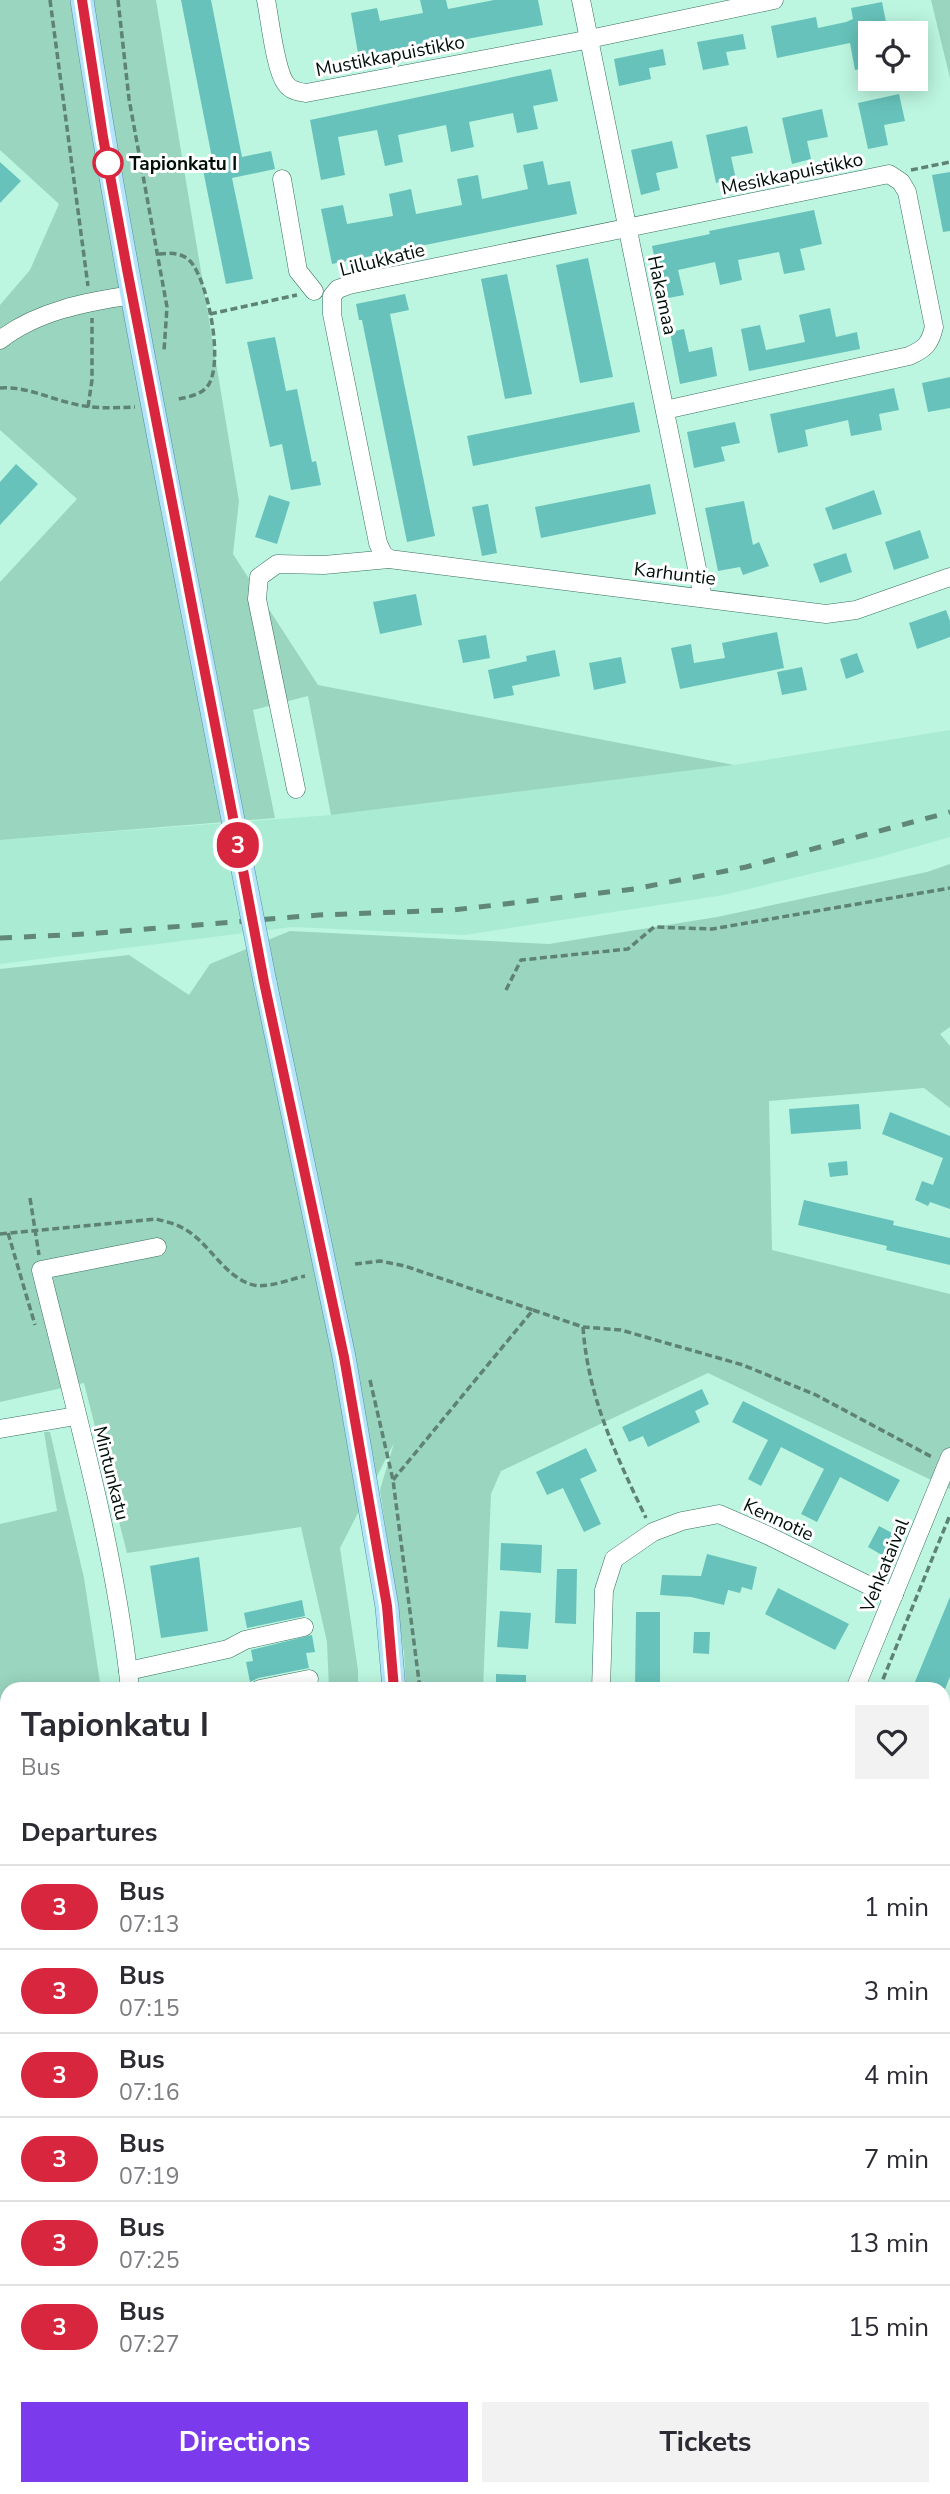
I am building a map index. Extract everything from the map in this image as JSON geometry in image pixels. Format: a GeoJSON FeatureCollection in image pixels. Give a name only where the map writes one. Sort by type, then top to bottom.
{"type":"FeatureCollection","features":[{"type":"Feature","properties":{"kind":"main road"},"geometry":{"type":"LineString","coordinates":[[82,0],[103,137],[132,295],[264,982],[344,1357],[387,1606],[393,1682]]}},
{"type":"Feature","properties":{"kind":"street","name":"Mustikkapuistikko"},"geometry":{"type":"LineString","coordinates":[[265,0],[279,66],[286,85],[296,92],[320,90],[589,38]]}},
{"type":"Feature","properties":{"kind":"street","name":"Hakamaa"},"geometry":{"type":"LineString","coordinates":[[581,0],[703,598]]}},
{"type":"Feature","properties":{"kind":"street"},"geometry":{"type":"LineString","coordinates":[[589,38],[774,0]]}},
{"type":"Feature","properties":{"kind":"street","name":"Mesikkapuistikko"},"geometry":{"type":"LineString","coordinates":[[628,228],[889,174],[901,182],[907,192],[934,327],[930,341],[923,350],[909,356],[665,410]]}},
{"type":"Feature","properties":{"kind":"street"},"geometry":{"type":"LineString","coordinates":[[282,179],[298,271],[314,291]]}},
{"type":"Feature","properties":{"kind":"street","name":"Lillukkatie"},"geometry":{"type":"LineString","coordinates":[[390,559],[383,554],[378,543],[332,314],[332,296],[338,289],[349,285],[628,228]]}},
{"type":"Feature","properties":{"kind":"street"},"geometry":{"type":"LineString","coordinates":[[0,340],[55,312],[90,302],[132,295]]}},
{"type":"Feature","properties":{"kind":"street","name":"Karhuntie"},"geometry":{"type":"LineString","coordinates":[[296,789],[257,599],[259,577],[277,564],[324,565],[390,559],[825,614],[856,610],[950,577]]}},
{"type":"Feature","properties":{"kind":"street"},"geometry":{"type":"LineString","coordinates":[[41,1270],[157,1247]]}},
{"type":"Feature","properties":{"kind":"street","name":"Mintunkatu"},"geometry":{"type":"LineString","coordinates":[[41,1270],[104,1526],[129,1680]]}},
{"type":"Feature","properties":{"kind":"street"},"geometry":{"type":"LineString","coordinates":[[0,1429],[76,1416]]}},
{"type":"Feature","properties":{"kind":"street","name":"Vehkataival"},"geometry":{"type":"LineString","coordinates":[[858,1682],[948,1461]]}},
{"type":"Feature","properties":{"kind":"street","name":"Kennotie"},"geometry":{"type":"LineString","coordinates":[[601,1682],[604,1590],[614,1559],[653,1532],[682,1521],[719,1514],[878,1590],[894,1595]]}},
{"type":"Feature","properties":{"kind":"street"},"geometry":{"type":"LineString","coordinates":[[129,1680],[228,1649],[245,1640],[304,1627]]}},
{"type":"Feature","properties":{"kind":"street"},"geometry":{"type":"LineString","coordinates":[[294,1682],[309,1679]]}},
{"type":"Feature","properties":{"kind":"path"},"geometry":{"type":"LineString","coordinates":[[50,0],[90,302],[93,338],[88,407]]}},
{"type":"Feature","properties":{"kind":"path"},"geometry":{"type":"LineString","coordinates":[[118,0],[129,99],[167,307],[164,350]]}},
{"type":"Feature","properties":{"kind":"path"},"geometry":{"type":"LineString","coordinates":[[889,174],[950,162]]}},
{"type":"Feature","properties":{"kind":"path"},"geometry":{"type":"LineString","coordinates":[[159,254],[172,253],[190,261],[202,282],[214,343],[212,378],[207,387],[196,395],[178,400]]}},
{"type":"Feature","properties":{"kind":"path"},"geometry":{"type":"LineString","coordinates":[[210,314],[314,291]]}},
{"type":"Feature","properties":{"kind":"path"},"geometry":{"type":"LineString","coordinates":[[0,388],[32,391],[103,409],[144,406]]}},
{"type":"Feature","properties":{"kind":"path"},"geometry":{"type":"LineString","coordinates":[[506,990],[521,960],[628,949],[654,927],[712,929],[950,888]]}},
{"type":"Feature","properties":{"kind":"path"},"geometry":{"type":"LineString","coordinates":[[30,1198],[41,1270]]}},
{"type":"Feature","properties":{"kind":"path"},"geometry":{"type":"LineString","coordinates":[[8,1233],[35,1326]]}},
{"type":"Feature","properties":{"kind":"path"},"geometry":{"type":"LineString","coordinates":[[355,1264],[380,1261],[405,1266],[583,1326],[621,1330],[743,1365],[816,1395],[948,1461]]}},
{"type":"Feature","properties":{"kind":"path"},"geometry":{"type":"LineString","coordinates":[[419,1682],[393,1480],[533,1310]]}},
{"type":"Feature","properties":{"kind":"path"},"geometry":{"type":"LineString","coordinates":[[583,1326],[586,1362],[610,1441],[653,1532]]}},
{"type":"Feature","properties":{"kind":"path"},"geometry":{"type":"LineString","coordinates":[[881,1682],[950,1516]]}},
{"type":"Feature","properties":{"kind":"shaded area"},"geometry":{"type":"Polygon","coordinates":[[[0,0],[156,0],[239,501],[233,554],[318,685],[734,765],[331,815],[308,696],[253,710],[275,818],[0,840],[0,582],[77,499],[0,430],[0,305],[30,270],[59,204],[0,150],[0,0]]]}},
{"type":"Feature","properties":{"kind":"shaded area"},"geometry":{"type":"Polygon","coordinates":[[[931,0],[950,0],[950,78],[931,0]]]}},
{"type":"Feature","properties":{"kind":"shaded area"},"geometry":{"type":"Polygon","coordinates":[[[950,730],[950,837],[880,857],[724,895],[465,935],[292,927],[0,964],[0,840],[331,815],[734,765],[950,730]]]}},
{"type":"Feature","properties":{"kind":"shaded area"},"geometry":{"type":"Polygon","coordinates":[[[950,864],[950,1027],[940,1034],[950,1046],[950,1108],[924,1088],[769,1101],[772,1250],[950,1294],[950,1489],[708,1373],[501,1471],[491,1494],[483,1682],[406,1682],[404,1653],[380,1490],[394,1443],[340,1548],[358,1682],[329,1682],[327,1642],[301,1527],[127,1553],[84,1383],[0,1402],[0,969],[129,955],[189,995],[210,964],[290,931],[549,944],[717,917],[927,872],[950,864]]]}},
{"type":"Feature","properties":{"kind":"shaded area"},"geometry":{"type":"Polygon","coordinates":[[[44,1432],[50,1432],[84,1578],[100,1682],[0,1682],[0,1524],[57,1511],[44,1432]]]}},
{"type":"Feature","properties":{"kind":"building"},"geometry":{"type":"Polygon","coordinates":[[[181,0],[211,0],[242,157],[271,151],[275,169],[232,178],[253,279],[226,284],[202,165],[213,163],[181,0]]]}},
{"type":"Feature","properties":{"kind":"building"},"geometry":{"type":"Polygon","coordinates":[[[420,0],[446,0],[448,9],[494,0],[538,0],[543,25],[359,59],[351,13],[377,8],[380,21],[423,13],[420,0]]]}},
{"type":"Feature","properties":{"kind":"building"},"geometry":{"type":"Polygon","coordinates":[[[882,2],[886,21],[858,21],[858,69],[855,70],[850,43],[777,58],[771,26],[816,17],[818,28],[846,22],[853,19],[851,8],[882,2]]]}},
{"type":"Feature","properties":{"kind":"building"},"geometry":{"type":"Polygon","coordinates":[[[743,34],[746,49],[726,52],[729,65],[703,70],[697,42],[743,34]]]}},
{"type":"Feature","properties":{"kind":"building"},"geometry":{"type":"Polygon","coordinates":[[[663,49],[666,65],[649,68],[651,79],[619,86],[614,59],[663,49]]]}},
{"type":"Feature","properties":{"kind":"building"},"geometry":{"type":"Polygon","coordinates":[[[551,69],[558,101],[533,106],[538,129],[517,133],[513,113],[469,122],[474,147],[451,152],[446,125],[398,135],[403,162],[385,166],[377,130],[338,137],[345,175],[321,180],[310,120],[551,69]]]}},
{"type":"Feature","properties":{"kind":"building"},"geometry":{"type":"Polygon","coordinates":[[[899,94],[905,121],[884,125],[888,145],[868,149],[858,103],[899,94]]]}},
{"type":"Feature","properties":{"kind":"building"},"geometry":{"type":"Polygon","coordinates":[[[822,109],[828,137],[807,141],[811,159],[792,164],[782,118],[822,109]]]}},
{"type":"Feature","properties":{"kind":"building"},"geometry":{"type":"Polygon","coordinates":[[[747,126],[753,153],[731,157],[736,179],[716,183],[706,135],[747,126]]]}},
{"type":"Feature","properties":{"kind":"building"},"geometry":{"type":"Polygon","coordinates":[[[672,141],[678,168],[656,173],[660,190],[641,195],[631,150],[672,141]]]}},
{"type":"Feature","properties":{"kind":"building"},"geometry":{"type":"Polygon","coordinates":[[[543,161],[548,185],[570,181],[577,214],[332,264],[321,209],[343,205],[347,224],[393,216],[389,194],[411,189],[416,214],[462,205],[457,179],[478,175],[482,199],[528,189],[523,165],[543,161]]]}},
{"type":"Feature","properties":{"kind":"building"},"geometry":{"type":"Polygon","coordinates":[[[0,162],[21,181],[0,203],[0,162]]]}},
{"type":"Feature","properties":{"kind":"building"},"geometry":{"type":"Polygon","coordinates":[[[950,172],[950,231],[943,232],[932,175],[950,172]]]}},
{"type":"Feature","properties":{"kind":"building"},"geometry":{"type":"Polygon","coordinates":[[[814,210],[822,244],[800,249],[805,270],[784,274],[779,252],[738,260],[742,280],[720,285],[715,262],[678,270],[684,295],[663,299],[652,246],[710,234],[709,231],[814,210]]]}},
{"type":"Feature","properties":{"kind":"building"},"geometry":{"type":"Polygon","coordinates":[[[588,258],[613,377],[580,383],[556,265],[588,258]]]}},
{"type":"Feature","properties":{"kind":"building"},"geometry":{"type":"Polygon","coordinates":[[[507,274],[532,394],[505,399],[481,279],[507,274]]]}},
{"type":"Feature","properties":{"kind":"building"},"geometry":{"type":"Polygon","coordinates":[[[405,294],[409,310],[390,314],[435,536],[407,542],[362,320],[359,320],[356,304],[405,294]]]}},
{"type":"Feature","properties":{"kind":"building"},"geometry":{"type":"Polygon","coordinates":[[[830,308],[836,337],[857,332],[860,349],[749,371],[741,329],[760,325],[766,350],[805,342],[799,315],[830,308]]]}},
{"type":"Feature","properties":{"kind":"building"},"geometry":{"type":"Polygon","coordinates":[[[684,329],[689,352],[712,347],[717,376],[680,384],[670,332],[684,329]]]}},
{"type":"Feature","properties":{"kind":"building"},"geometry":{"type":"Polygon","coordinates":[[[275,337],[286,391],[297,389],[312,462],[316,461],[321,485],[291,490],[282,444],[270,447],[247,342],[275,337]]]}},
{"type":"Feature","properties":{"kind":"building"},"geometry":{"type":"Polygon","coordinates":[[[950,377],[950,408],[928,412],[922,383],[950,377]]]}},
{"type":"Feature","properties":{"kind":"building"},"geometry":{"type":"Polygon","coordinates":[[[894,388],[899,410],[879,414],[882,430],[851,436],[848,420],[805,430],[808,446],[778,453],[770,414],[894,388]]]}},
{"type":"Feature","properties":{"kind":"building"},"geometry":{"type":"Polygon","coordinates":[[[634,402],[640,432],[473,466],[467,436],[634,402]]]}},
{"type":"Feature","properties":{"kind":"building"},"geometry":{"type":"Polygon","coordinates":[[[735,422],[740,443],[721,447],[725,461],[694,468],[687,432],[735,422]]]}},
{"type":"Feature","properties":{"kind":"building"},"geometry":{"type":"Polygon","coordinates":[[[16,464],[38,484],[0,525],[0,482],[16,464]]]}},
{"type":"Feature","properties":{"kind":"building"},"geometry":{"type":"Polygon","coordinates":[[[650,484],[656,514],[541,538],[535,507],[650,484]]]}},
{"type":"Feature","properties":{"kind":"building"},"geometry":{"type":"Polygon","coordinates":[[[874,490],[882,514],[833,530],[825,508],[874,490]]]}},
{"type":"Feature","properties":{"kind":"building"},"geometry":{"type":"Polygon","coordinates":[[[269,495],[290,502],[277,544],[255,537],[269,495]]]}},
{"type":"Feature","properties":{"kind":"building"},"geometry":{"type":"Polygon","coordinates":[[[744,501],[753,545],[759,542],[769,566],[743,575],[740,567],[718,571],[705,508],[744,501]]]}},
{"type":"Feature","properties":{"kind":"building"},"geometry":{"type":"Polygon","coordinates":[[[488,504],[497,553],[482,556],[472,507],[488,504]]]}},
{"type":"Feature","properties":{"kind":"building"},"geometry":{"type":"Polygon","coordinates":[[[920,530],[929,558],[894,570],[885,542],[920,530]]]}},
{"type":"Feature","properties":{"kind":"building"},"geometry":{"type":"Polygon","coordinates":[[[846,553],[852,572],[820,583],[813,564],[846,553]]]}},
{"type":"Feature","properties":{"kind":"building"},"geometry":{"type":"Polygon","coordinates":[[[416,594],[422,625],[380,634],[373,602],[416,594]]]}},
{"type":"Feature","properties":{"kind":"building"},"geometry":{"type":"Polygon","coordinates":[[[946,610],[950,621],[950,637],[917,649],[909,623],[946,610]]]}},
{"type":"Feature","properties":{"kind":"building"},"geometry":{"type":"Polygon","coordinates":[[[777,632],[784,668],[680,689],[671,648],[691,644],[694,663],[725,658],[722,643],[777,632]]]}},
{"type":"Feature","properties":{"kind":"building"},"geometry":{"type":"Polygon","coordinates":[[[486,635],[490,658],[463,663],[458,640],[486,635]]]}},
{"type":"Feature","properties":{"kind":"building"},"geometry":{"type":"Polygon","coordinates":[[[555,650],[560,676],[512,686],[514,695],[494,699],[488,670],[527,661],[526,656],[555,650]]]}},
{"type":"Feature","properties":{"kind":"building"},"geometry":{"type":"Polygon","coordinates":[[[857,653],[864,672],[846,679],[840,659],[857,653]]]}},
{"type":"Feature","properties":{"kind":"building"},"geometry":{"type":"Polygon","coordinates":[[[621,657],[626,683],[594,690],[589,663],[621,657]]]}},
{"type":"Feature","properties":{"kind":"building"},"geometry":{"type":"Polygon","coordinates":[[[802,667],[807,690],[782,695],[777,672],[802,667]]]}},
{"type":"Feature","properties":{"kind":"building"},"geometry":{"type":"Polygon","coordinates":[[[859,1104],[861,1129],[791,1134],[789,1109],[859,1104]]]}},
{"type":"Feature","properties":{"kind":"building"},"geometry":{"type":"Polygon","coordinates":[[[890,1112],[950,1136],[950,1209],[930,1202],[928,1206],[915,1200],[922,1181],[933,1185],[943,1158],[882,1134],[890,1112]]]}},
{"type":"Feature","properties":{"kind":"building"},"geometry":{"type":"Polygon","coordinates":[[[847,1161],[848,1175],[830,1177],[828,1163],[847,1161]]]}},
{"type":"Feature","properties":{"kind":"building"},"geometry":{"type":"Polygon","coordinates":[[[804,1200],[894,1221],[893,1225],[950,1238],[950,1265],[886,1250],[887,1246],[798,1225],[804,1200]]]}},
{"type":"Feature","properties":{"kind":"building"},"geometry":{"type":"Polygon","coordinates":[[[702,1389],[709,1404],[695,1411],[700,1422],[648,1447],[643,1436],[629,1442],[622,1427],[702,1389]]]}},
{"type":"Feature","properties":{"kind":"building"},"geometry":{"type":"Polygon","coordinates":[[[743,1401],[900,1480],[888,1502],[840,1477],[817,1522],[801,1514],[824,1469],[781,1447],[761,1486],[748,1479],[768,1440],[732,1422],[743,1401]]]}},
{"type":"Feature","properties":{"kind":"building"},"geometry":{"type":"Polygon","coordinates":[[[586,1448],[597,1471],[580,1479],[601,1524],[584,1532],[563,1488],[547,1495],[536,1472],[586,1448]]]}},
{"type":"Feature","properties":{"kind":"building"},"geometry":{"type":"Polygon","coordinates":[[[879,1526],[894,1534],[882,1555],[868,1547],[879,1526]]]}},
{"type":"Feature","properties":{"kind":"building"},"geometry":{"type":"Polygon","coordinates":[[[501,1543],[542,1545],[541,1573],[500,1570],[501,1543]]]}},
{"type":"Feature","properties":{"kind":"building"},"geometry":{"type":"Polygon","coordinates":[[[707,1554],[757,1567],[752,1590],[742,1587],[740,1593],[728,1590],[724,1605],[691,1597],[660,1595],[662,1575],[701,1576],[707,1554]]]}},
{"type":"Feature","properties":{"kind":"building"},"geometry":{"type":"Polygon","coordinates":[[[199,1557],[208,1631],[161,1638],[150,1566],[199,1557]]]}},
{"type":"Feature","properties":{"kind":"building"},"geometry":{"type":"Polygon","coordinates":[[[557,1569],[577,1569],[576,1624],[555,1623],[557,1569]]]}},
{"type":"Feature","properties":{"kind":"building"},"geometry":{"type":"Polygon","coordinates":[[[778,1588],[849,1624],[835,1650],[765,1614],[778,1588]]]}},
{"type":"Feature","properties":{"kind":"building"},"geometry":{"type":"Polygon","coordinates":[[[950,1597],[950,1677],[948,1682],[915,1682],[950,1597]]]}},
{"type":"Feature","properties":{"kind":"building"},"geometry":{"type":"Polygon","coordinates":[[[302,1600],[305,1616],[247,1628],[244,1613],[302,1600]]]}},
{"type":"Feature","properties":{"kind":"building"},"geometry":{"type":"Polygon","coordinates":[[[500,1611],[531,1613],[528,1649],[497,1647],[500,1611]]]}},
{"type":"Feature","properties":{"kind":"building"},"geometry":{"type":"Polygon","coordinates":[[[636,1612],[660,1612],[660,1682],[635,1682],[636,1612]]]}},
{"type":"Feature","properties":{"kind":"building"},"geometry":{"type":"Polygon","coordinates":[[[694,1632],[710,1632],[709,1654],[693,1653],[694,1632]]]}},
{"type":"Feature","properties":{"kind":"building"},"geometry":{"type":"Polygon","coordinates":[[[312,1635],[315,1652],[306,1653],[309,1668],[250,1682],[246,1662],[253,1661],[251,1650],[312,1635]]]}},
{"type":"Feature","properties":{"kind":"building"},"geometry":{"type":"Polygon","coordinates":[[[496,1674],[526,1675],[526,1682],[496,1682],[496,1674]]]}},
{"type":"Feature","properties":{"kind":"railway"},"geometry":{"type":"LineString","coordinates":[[0,938],[86,934],[319,915],[453,910],[634,889],[746,867],[950,812]]}},
{"type":"Feature","properties":{"kind":"bus line","name":"3"},"geometry":{"type":"LineString","coordinates":[[82,0],[127,269],[264,982],[344,1357],[387,1606],[394,1682]]}},
{"type":"Feature","properties":{"kind":"place","name":"Tapionkatu I"},"geometry":{"type":"Point","coordinates":[108,163]}}]}
